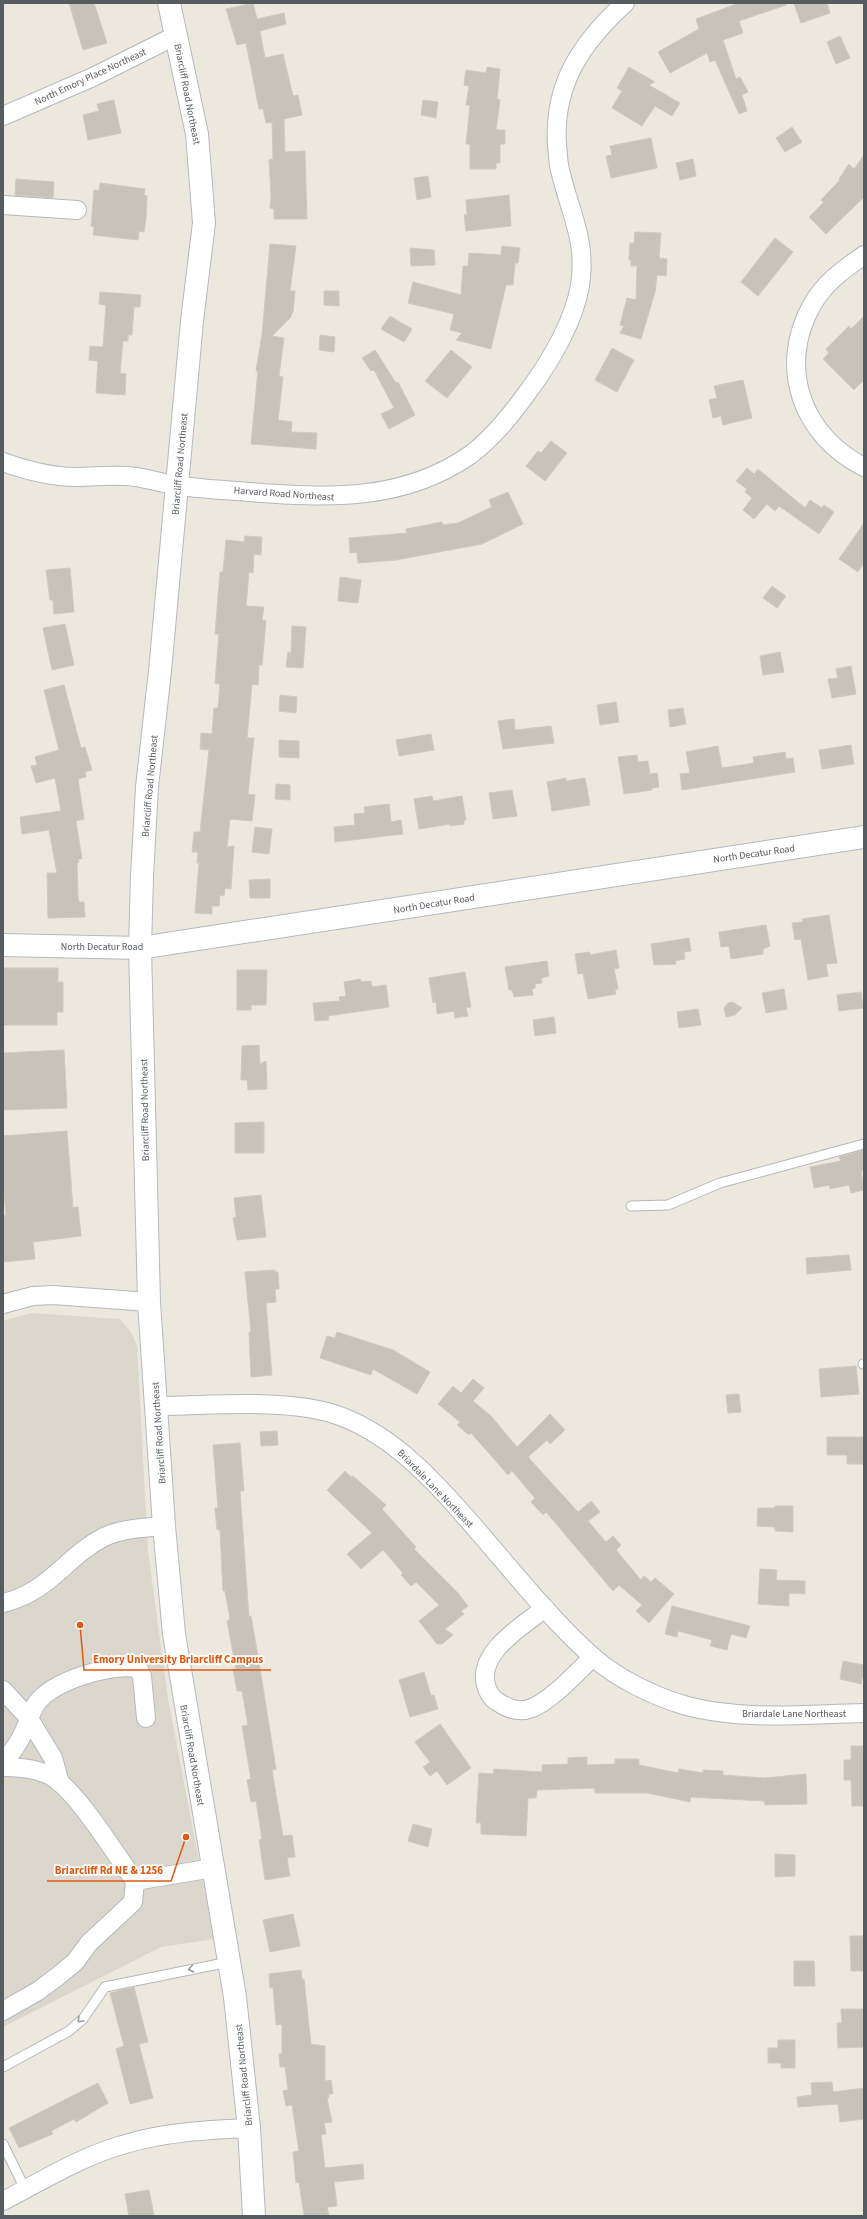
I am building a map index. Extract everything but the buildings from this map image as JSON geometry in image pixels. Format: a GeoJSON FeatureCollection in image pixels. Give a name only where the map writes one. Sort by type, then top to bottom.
{"type":"FeatureCollection","features":[{"type":"Feature","properties":{"kind":"main road","name":"Briarcliff Road Northeast"},"geometry":{"type":"LineString","coordinates":[[169,3],[197,134],[204,223],[192,321],[148,787],[140,948],[149,1302],[164,1526],[176,1642],[230,1962],[249,2128],[254,2216]]}},
{"type":"Feature","properties":{"kind":"main road","name":"North Decatur Road"},"geometry":{"type":"LineString","coordinates":[[3,945],[140,948],[864,837]]}},
{"type":"Feature","properties":{"kind":"street","name":"Harvard Road Northeast"},"geometry":{"type":"LineString","coordinates":[[3,462],[44,473],[75,477],[101,474],[135,477],[177,486],[312,497],[339,497],[373,493],[400,487],[447,468],[470,455],[509,418],[541,375],[574,308],[579,289],[582,264],[581,240],[559,168],[557,134],[559,106],[575,60],[592,36],[625,3]]}},
{"type":"Feature","properties":{"kind":"street","name":"North Emory Place Northeast"},"geometry":{"type":"LineString","coordinates":[[3,116],[92,77],[177,35]]}},
{"type":"Feature","properties":{"kind":"street"},"geometry":{"type":"LineString","coordinates":[[3,205],[77,210]]}},
{"type":"Feature","properties":{"kind":"street"},"geometry":{"type":"LineString","coordinates":[[864,255],[833,279],[811,305],[798,348],[796,377],[798,391],[810,418],[836,448],[864,467]]}},
{"type":"Feature","properties":{"kind":"street"},"geometry":{"type":"LineString","coordinates":[[3,1304],[33,1296],[53,1295],[149,1302]]}},
{"type":"Feature","properties":{"kind":"street","name":"Briardale Lane Northeast"},"geometry":{"type":"LineString","coordinates":[[157,1406],[271,1405],[307,1408],[334,1414],[357,1424],[393,1444],[449,1498],[545,1608],[593,1658],[642,1688],[689,1706],[754,1715],[864,1713]]}},
{"type":"Feature","properties":{"kind":"street"},"geometry":{"type":"LineString","coordinates":[[3,1603],[22,1598],[46,1583],[85,1550],[105,1537],[129,1530],[164,1526]]}},
{"type":"Feature","properties":{"kind":"street"},"geometry":{"type":"LineString","coordinates":[[545,1608],[491,1654],[485,1666],[483,1676],[487,1689],[495,1700],[508,1708],[521,1710],[532,1708],[543,1702],[593,1658]]}},
{"type":"Feature","properties":{"kind":"street"},"geometry":{"type":"LineString","coordinates":[[3,1762],[19,1741],[26,1728],[28,1717],[38,1702],[51,1689],[93,1673],[125,1666],[138,1668],[142,1676],[146,1718]]}},
{"type":"Feature","properties":{"kind":"street"},"geometry":{"type":"LineString","coordinates":[[3,1690],[28,1717],[53,1758],[60,1783]]}},
{"type":"Feature","properties":{"kind":"street"},"geometry":{"type":"LineString","coordinates":[[3,1767],[22,1767],[38,1771],[50,1776],[60,1783],[71,1794],[135,1881],[133,1902],[89,1943],[75,1962],[38,1991],[3,2011]]}},
{"type":"Feature","properties":{"kind":"street"},"geometry":{"type":"LineString","coordinates":[[135,1881],[213,1868]]}},
{"type":"Feature","properties":{"kind":"street"},"geometry":{"type":"LineString","coordinates":[[3,2201],[84,2160],[123,2145],[172,2135],[249,2128]]}},
{"type":"Feature","properties":{"kind":"lane"},"geometry":{"type":"LineString","coordinates":[[631,1206],[668,1205],[720,1183],[864,1144]]}},
{"type":"Feature","properties":{"kind":"lane"},"geometry":{"type":"LineString","coordinates":[[3,2067],[70,2031],[83,2019],[105,1987],[230,1962]]}},
{"type":"Feature","properties":{"kind":"lane"},"geometry":{"type":"LineString","coordinates":[[3,2144],[25,2190]]}},
{"type":"Feature","properties":{"kind":"shaded area"},"geometry":{"type":"Polygon","coordinates":[[[31,1313],[120,1319],[131,1332],[137,1346],[148,1551],[168,1699],[214,1939],[161,1947],[3,2027],[3,1321],[31,1313]]]}},
{"type":"Feature","properties":{"kind":"place","name":"Emory University Briarcliff Campus"},"geometry":{"type":"Point","coordinates":[80,1625]}},
{"type":"Feature","properties":{"kind":"place","name":"Briarcliff Rd NE & 1256"},"geometry":{"type":"Point","coordinates":[186,1837]}}]}
